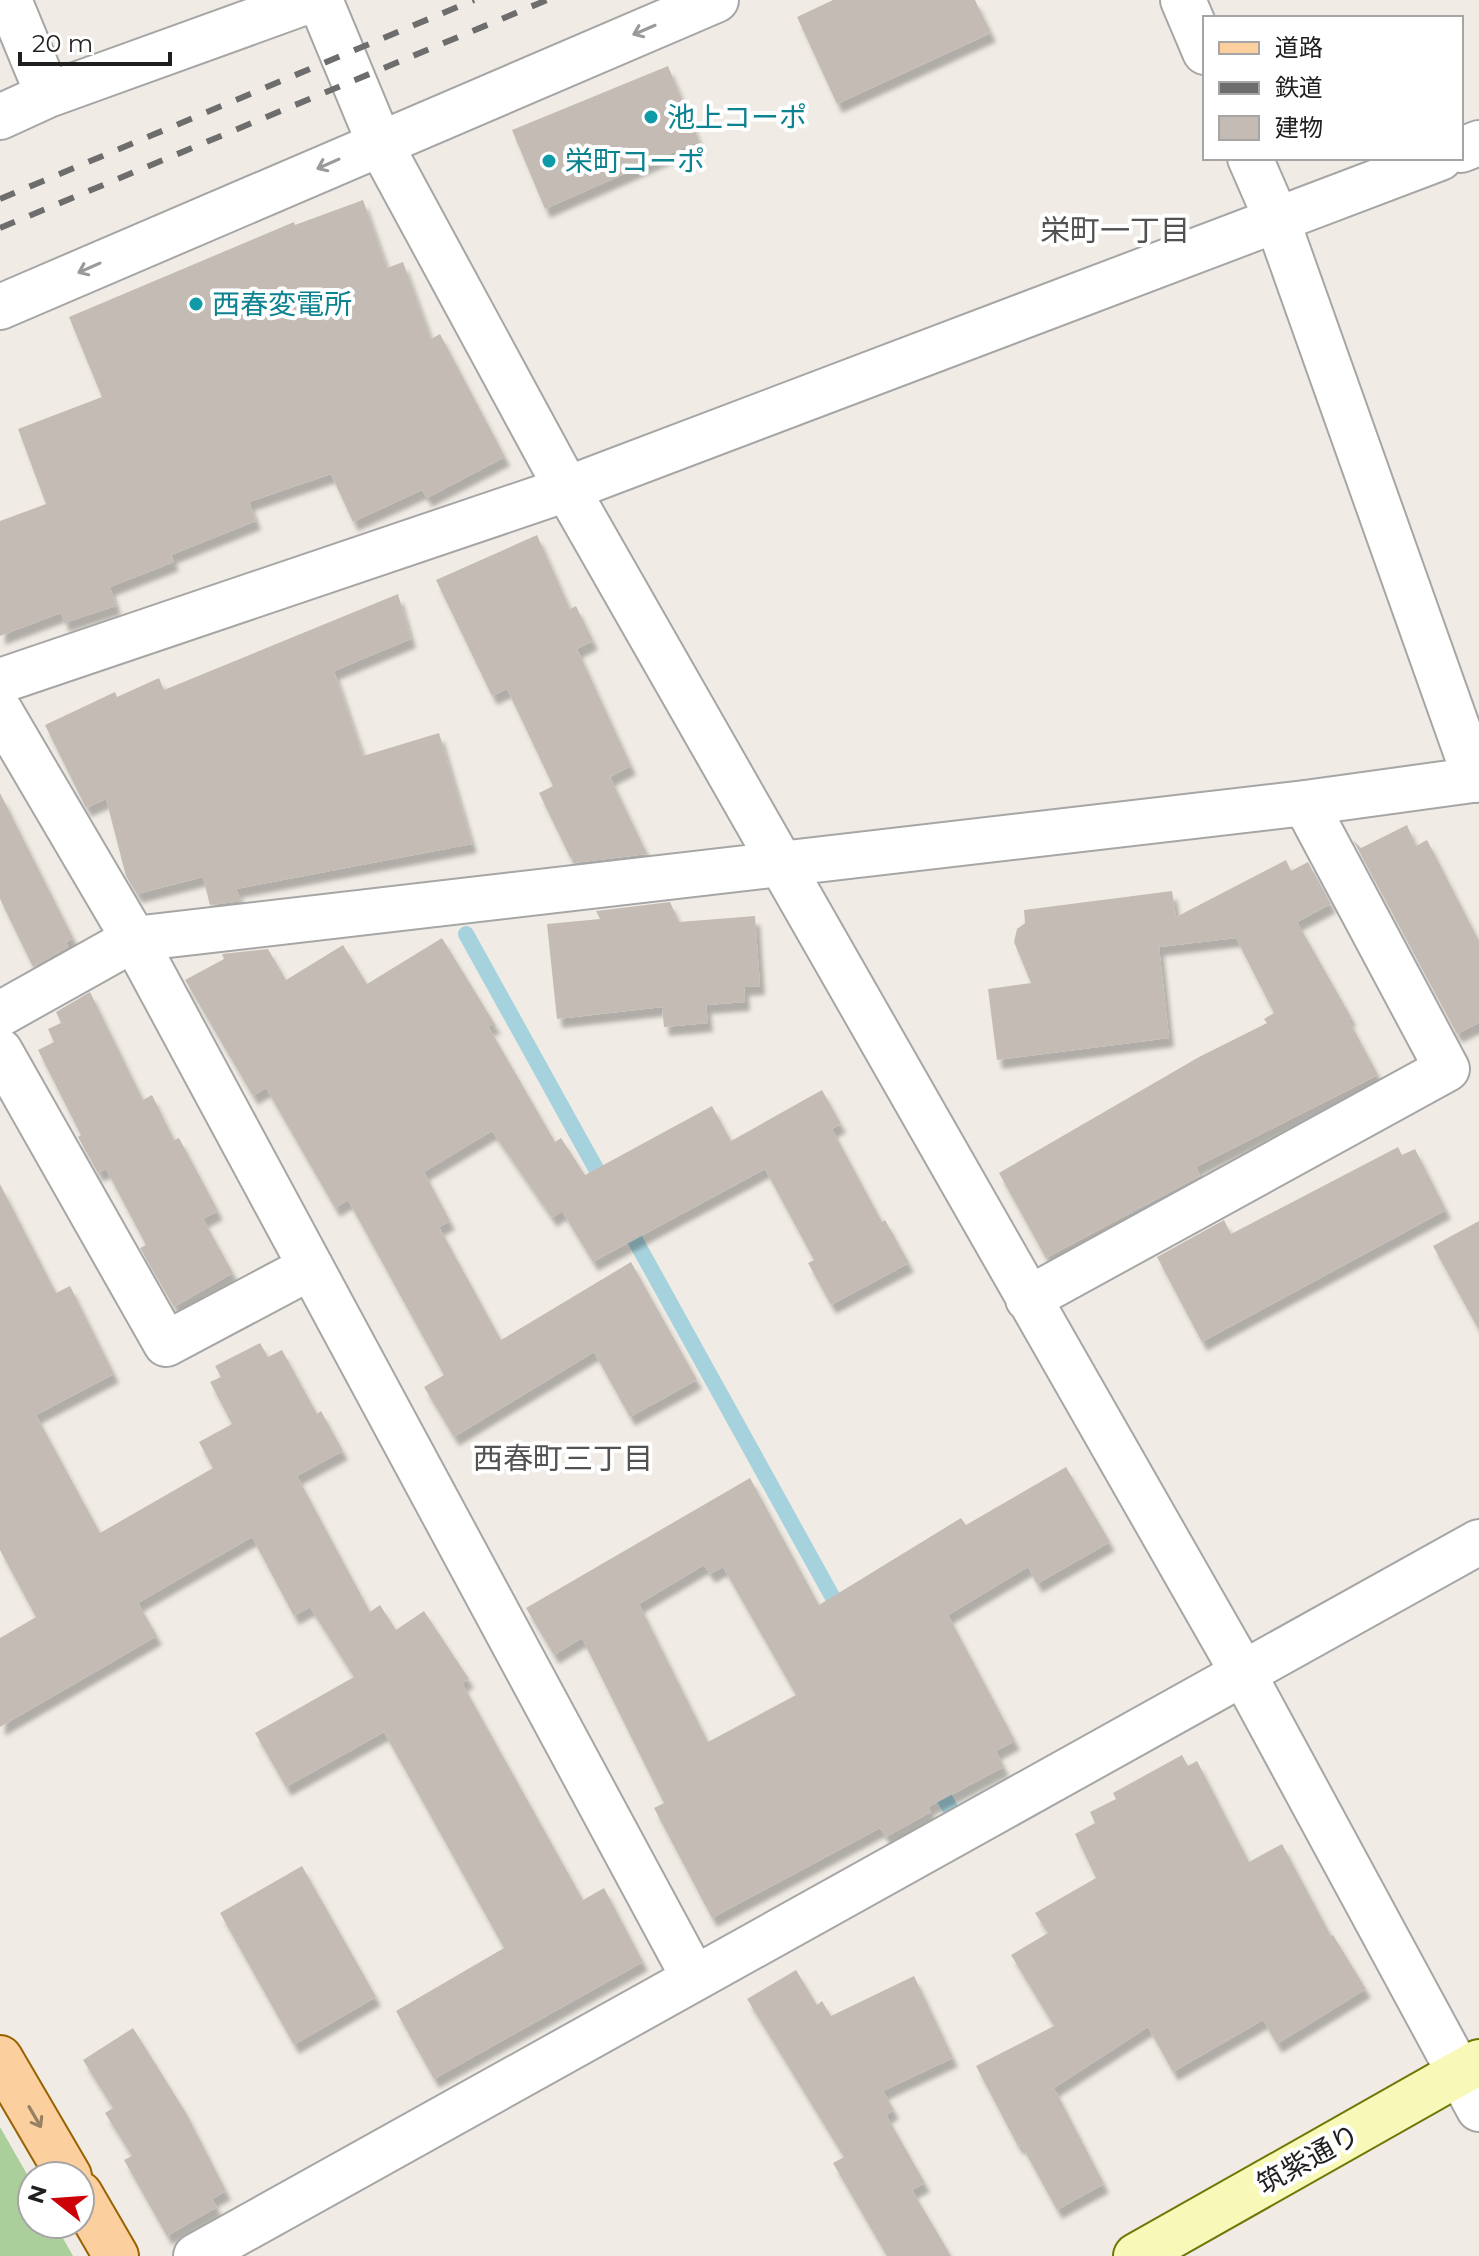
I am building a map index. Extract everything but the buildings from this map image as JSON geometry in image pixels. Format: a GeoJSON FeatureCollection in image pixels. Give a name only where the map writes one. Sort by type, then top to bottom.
{"type":"FeatureCollection","features":[{"type":"Feature","properties":{"kind":"main road"},"geometry":{"type":"LineString","coordinates":[[0,2058],[60,2160]]}},
{"type":"Feature","properties":{"kind":"main road"},"geometry":{"type":"LineString","coordinates":[[96,2222],[116,2256]]}},
{"type":"Feature","properties":{"kind":"street"},"geometry":{"type":"LineString","coordinates":[[9,0],[48,95]]}},
{"type":"Feature","properties":{"kind":"street"},"geometry":{"type":"LineString","coordinates":[[0,117],[48,95],[311,0]]}},
{"type":"Feature","properties":{"kind":"street"},"geometry":{"type":"LineString","coordinates":[[320,0],[379,142],[567,489],[1243,1673],[1472,2082]]}},
{"type":"Feature","properties":{"kind":"street"},"geometry":{"type":"LineString","coordinates":[[0,307],[716,0]]}},
{"type":"Feature","properties":{"kind":"street"},"geometry":{"type":"LineString","coordinates":[[1183,0],[1203,47]]}},
{"type":"Feature","properties":{"kind":"street"},"geometry":{"type":"LineString","coordinates":[[0,1014],[134,939],[1305,803],[1477,780],[1277,220],[1251,160]]}},
{"type":"Feature","properties":{"kind":"street"},"geometry":{"type":"LineString","coordinates":[[0,681],[567,489],[1435,160]]}},
{"type":"Feature","properties":{"kind":"street"},"geometry":{"type":"LineString","coordinates":[[0,711],[134,939],[694,1978]]}},
{"type":"Feature","properties":{"kind":"street"},"geometry":{"type":"LineString","coordinates":[[1028,1299],[1447,1069],[1305,803]]}},
{"type":"Feature","properties":{"kind":"street"},"geometry":{"type":"LineString","coordinates":[[0,1051],[166,1344],[311,1267]]}},
{"type":"Feature","properties":{"kind":"street"},"geometry":{"type":"LineString","coordinates":[[196,2256],[1479,1542]]}},
{"type":"Feature","properties":{"kind":"street","name":"筑紫通り"},"geometry":{"type":"LineString","coordinates":[[1136,2256],[1472,2082]]}},
{"type":"Feature","properties":{"kind":"green space"},"geometry":{"type":"Polygon","coordinates":[[[0,2127],[19,2160],[16,2160],[16,2240],[64,2240],[73,2256],[0,2256],[0,2127]]]}},
{"type":"Feature","properties":{"kind":"waterway"},"geometry":{"type":"LineString","coordinates":[[466,934],[605,1185]]}},
{"type":"Feature","properties":{"kind":"waterway"},"geometry":{"type":"LineString","coordinates":[[624,1220],[843,1616]]}},
{"type":"Feature","properties":{"kind":"waterway"},"geometry":{"type":"LineString","coordinates":[[934,1780],[951,1810]]}},
{"type":"Feature","properties":{"kind":"railway"},"geometry":{"type":"LineString","coordinates":[[0,199],[474,0]]}},
{"type":"Feature","properties":{"kind":"railway"},"geometry":{"type":"LineString","coordinates":[[0,228],[547,0]]}},
{"type":"Feature","properties":{"kind":"place","name":"池上コーポ"},"geometry":{"type":"Point","coordinates":[651,117]}},
{"type":"Feature","properties":{"kind":"place","name":"栄町コーポ"},"geometry":{"type":"Point","coordinates":[549,161]}},
{"type":"Feature","properties":{"kind":"place","name":"西春変電所"},"geometry":{"type":"Point","coordinates":[196,304]}},
{"type":"Feature","properties":{"kind":"district","name":"栄町一丁目"},"geometry":{"type":"Point","coordinates":[1115,230]}},
{"type":"Feature","properties":{"kind":"district","name":"西春町三丁目"},"geometry":{"type":"Point","coordinates":[563,1458]}}]}
